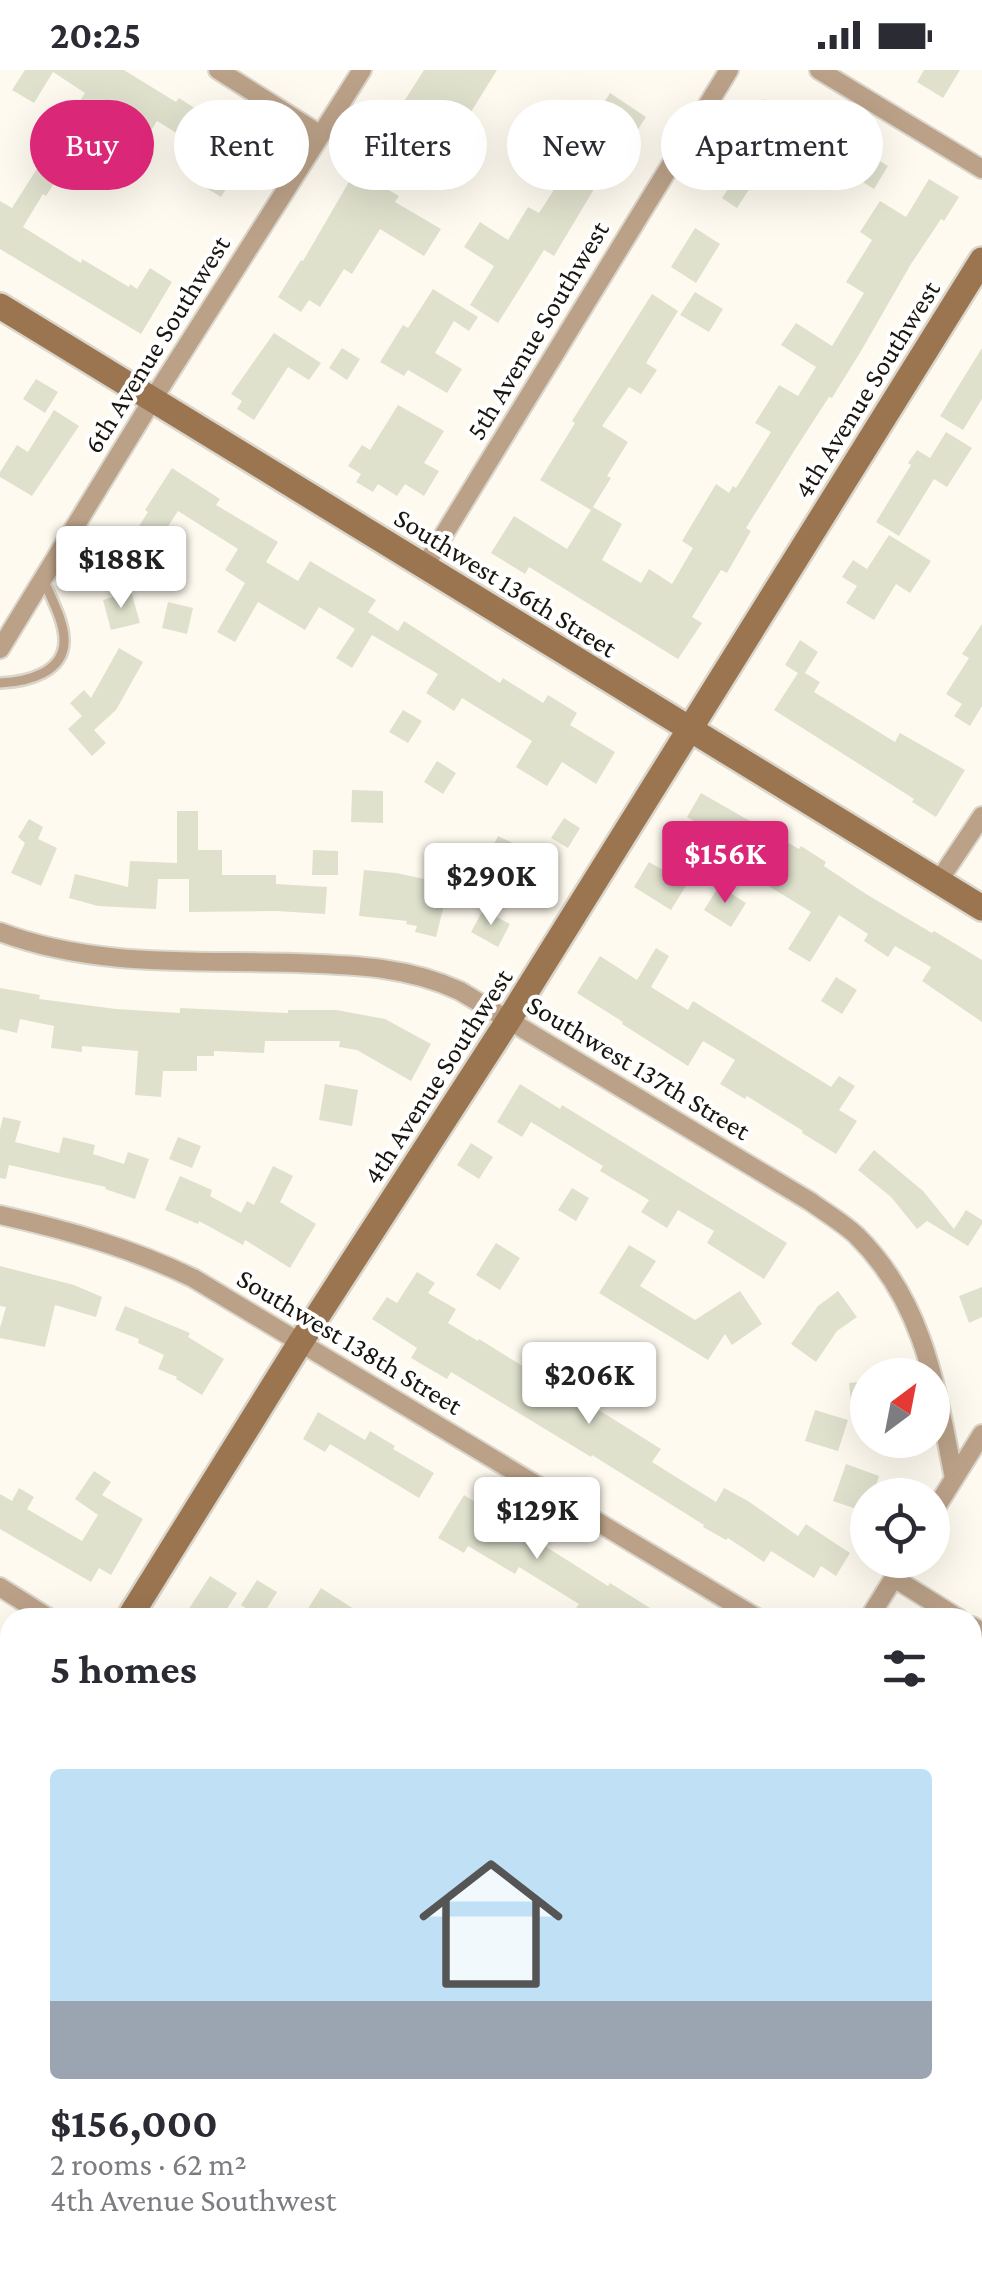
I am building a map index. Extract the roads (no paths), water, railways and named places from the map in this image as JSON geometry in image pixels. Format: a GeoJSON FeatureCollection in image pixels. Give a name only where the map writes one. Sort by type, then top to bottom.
{"type":"FeatureCollection","features":[{"type":"Feature","properties":{"kind":"street"},"geometry":{"type":"LineString","coordinates":[[218,70],[321,135]]}},
{"type":"Feature","properties":{"kind":"street","name":"6th Avenue Southwest"},"geometry":{"type":"LineString","coordinates":[[3,636],[44,578],[362,70]]}},
{"type":"Feature","properties":{"kind":"street","name":"5th Avenue Southwest"},"geometry":{"type":"LineString","coordinates":[[424,567],[729,70]]}},
{"type":"Feature","properties":{"kind":"street"},"geometry":{"type":"LineString","coordinates":[[819,70],[982,169]]}},
{"type":"Feature","properties":{"kind":"street","name":"4th Avenue Southwest"},"geometry":{"type":"LineString","coordinates":[[135,1608],[300,1342],[508,1021],[982,260]]}},
{"type":"Feature","properties":{"kind":"street","name":"Southwest 136th Street"},"geometry":{"type":"LineString","coordinates":[[0,306],[982,908]]}},
{"type":"Feature","properties":{"kind":"street"},"geometry":{"type":"LineString","coordinates":[[938,882],[982,816]]}},
{"type":"Feature","properties":{"kind":"street","name":"Southwest 137th Street"},"geometry":{"type":"LineString","coordinates":[[0,932],[60,950],[140,960],[351,965],[408,972],[436,979],[460,991],[812,1202],[855,1234],[893,1280],[921,1334],[936,1386],[954,1478]]}},
{"type":"Feature","properties":{"kind":"street","name":"Southwest 138th Street"},"geometry":{"type":"LineString","coordinates":[[0,1215],[100,1240],[193,1278],[739,1608]]}},
{"type":"Feature","properties":{"kind":"street"},"geometry":{"type":"LineString","coordinates":[[950,1485],[982,1434]]}},
{"type":"Feature","properties":{"kind":"street"},"geometry":{"type":"LineString","coordinates":[[875,1608],[894,1578],[942,1608]]}},
{"type":"Feature","properties":{"kind":"street"},"geometry":{"type":"LineString","coordinates":[[0,1587],[34,1608]]}},
{"type":"Feature","properties":{"kind":"lane"},"geometry":{"type":"LineString","coordinates":[[0,684],[20,683],[46,672],[63,649],[61,625],[44,578]]}}]}
